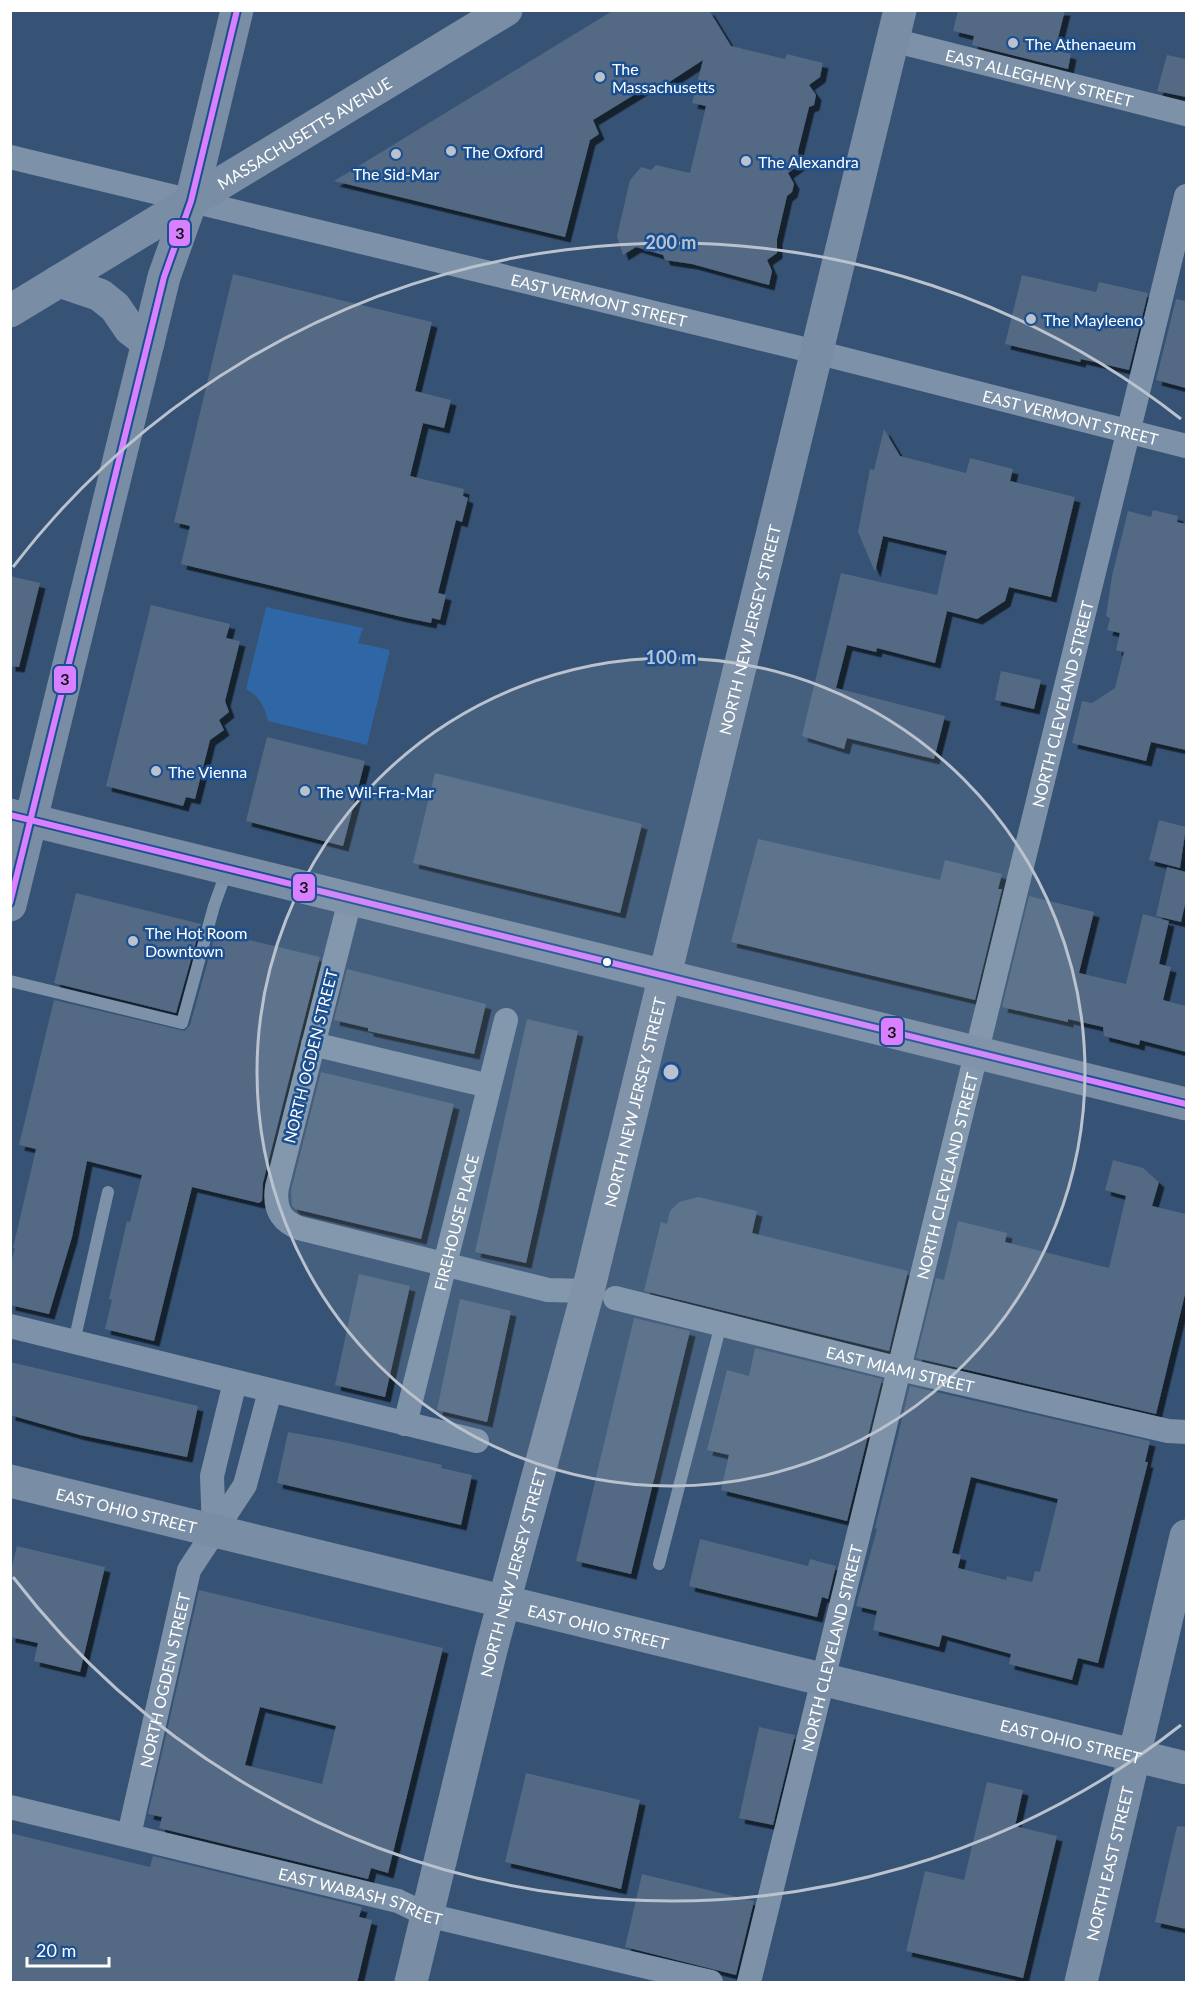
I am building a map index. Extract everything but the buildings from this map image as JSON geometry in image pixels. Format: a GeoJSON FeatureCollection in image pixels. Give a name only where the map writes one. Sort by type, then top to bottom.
{"type":"FeatureCollection","features":[{"type":"Feature","properties":{"kind":"main road"},"geometry":{"type":"LineString","coordinates":[[10,905],[21,817],[164,277],[191,201],[237,10]]}},
{"type":"Feature","properties":{"kind":"main road","name":"MASSACHUSETTS AVENUE"},"geometry":{"type":"LineString","coordinates":[[10,311],[506,10]]}},
{"type":"Feature","properties":{"kind":"main road","name":"NORTH NEW JERSEY STREET"},"geometry":{"type":"LineString","coordinates":[[411,1983],[504,1604],[602,1295],[663,977],[896,25]]}},
{"type":"Feature","properties":{"kind":"main road"},"geometry":{"type":"LineString","coordinates":[[59,281],[100,295],[115,307],[130,329],[148,343]]}},
{"type":"Feature","properties":{"kind":"main road"},"geometry":{"type":"LineString","coordinates":[[21,817],[227,870],[1186,1104]]}},
{"type":"Feature","properties":{"kind":"main road","name":"EAST OHIO STREET"},"geometry":{"type":"LineString","coordinates":[[10,1481],[504,1604],[824,1679],[1186,1768]]}},
{"type":"Feature","properties":{"kind":"main road","name":"NORTH EAST STREET"},"geometry":{"type":"LineString","coordinates":[[1081,1983],[1186,1536]]}},
{"type":"Feature","properties":{"kind":"street","name":"EAST ALLEGHENY STREET"},"geometry":{"type":"LineString","coordinates":[[896,25],[1186,114]]}},
{"type":"Feature","properties":{"kind":"street","name":"EAST VERMONT STREET"},"geometry":{"type":"LineString","coordinates":[[10,157],[816,352],[1186,446]]}},
{"type":"Feature","properties":{"kind":"street","name":"NORTH CLEVELAND STREET"},"geometry":{"type":"LineString","coordinates":[[749,1983],[1186,196]]}},
{"type":"Feature","properties":{"kind":"street","name":"NORTH OGDEN STREET"},"geometry":{"type":"LineString","coordinates":[[279,1213],[277,1187],[350,900]]}},
{"type":"Feature","properties":{"kind":"street","name":"FIREHOUSE PLACE"},"geometry":{"type":"LineString","coordinates":[[405,1424],[443,1264],[506,1020]]}},
{"type":"Feature","properties":{"kind":"street"},"geometry":{"type":"LineString","coordinates":[[313,1044],[489,1086]]}},
{"type":"Feature","properties":{"kind":"street","name":"EAST MIAMI STREET"},"geometry":{"type":"LineString","coordinates":[[279,1213],[283,1220],[299,1228],[548,1290],[602,1295],[900,1369],[1168,1431],[1186,1432]]}},
{"type":"Feature","properties":{"kind":"street"},"geometry":{"type":"LineString","coordinates":[[10,1326],[477,1441]]}},
{"type":"Feature","properties":{"kind":"street"},"geometry":{"type":"LineString","coordinates":[[214,1532],[212,1476],[235,1382]]}},
{"type":"Feature","properties":{"kind":"street","name":"NORTH OGDEN STREET"},"geometry":{"type":"LineString","coordinates":[[129,1835],[189,1570],[245,1485],[270,1391]]}},
{"type":"Feature","properties":{"kind":"street","name":"EAST WABASH STREET"},"geometry":{"type":"LineString","coordinates":[[10,1807],[398,1901],[427,1915],[711,1983]]}},
{"type":"Feature","properties":{"kind":"lane"},"geometry":{"type":"LineString","coordinates":[[10,981],[182,1023],[214,906],[227,870]]}},
{"type":"Feature","properties":{"kind":"lane"},"geometry":{"type":"LineString","coordinates":[[74,1342],[108,1192]]}},
{"type":"Feature","properties":{"kind":"lane"},"geometry":{"type":"LineString","coordinates":[[659,1564],[721,1324]]}},
{"type":"Feature","properties":{"kind":"shaded area"},"geometry":{"type":"Polygon","coordinates":[[[266,607],[363,628],[358,643],[390,650],[367,745],[268,721],[261,702],[246,689],[266,607]]]}},
{"type":"Feature","properties":{"kind":"transit line","name":"3"},"geometry":{"type":"LineString","coordinates":[[10,903],[164,277],[191,201],[237,10]]}},
{"type":"Feature","properties":{"kind":"transit line","name":"3"},"geometry":{"type":"LineString","coordinates":[[10,815],[1186,1104]]}},
{"type":"Feature","properties":{"kind":"place","name":"The Athenaeum"},"geometry":{"type":"Point","coordinates":[1013,43]}},
{"type":"Feature","properties":{"kind":"place","name":"The Massachusetts"},"geometry":{"type":"Point","coordinates":[600,77]}},
{"type":"Feature","properties":{"kind":"place","name":"The Oxford"},"geometry":{"type":"Point","coordinates":[451,151]}},
{"type":"Feature","properties":{"kind":"place","name":"The Sid-Mar"},"geometry":{"type":"Point","coordinates":[396,154]}},
{"type":"Feature","properties":{"kind":"place","name":"The Alexandra"},"geometry":{"type":"Point","coordinates":[746,161]}},
{"type":"Feature","properties":{"kind":"place","name":"The Mayleeno"},"geometry":{"type":"Point","coordinates":[1031,319]}},
{"type":"Feature","properties":{"kind":"place","name":"The Vienna"},"geometry":{"type":"Point","coordinates":[156,771]}},
{"type":"Feature","properties":{"kind":"place","name":"The Wil-Fra-Mar"},"geometry":{"type":"Point","coordinates":[305,791]}},
{"type":"Feature","properties":{"kind":"place","name":"The Hot Room Downtown"},"geometry":{"type":"Point","coordinates":[133,941]}}]}
